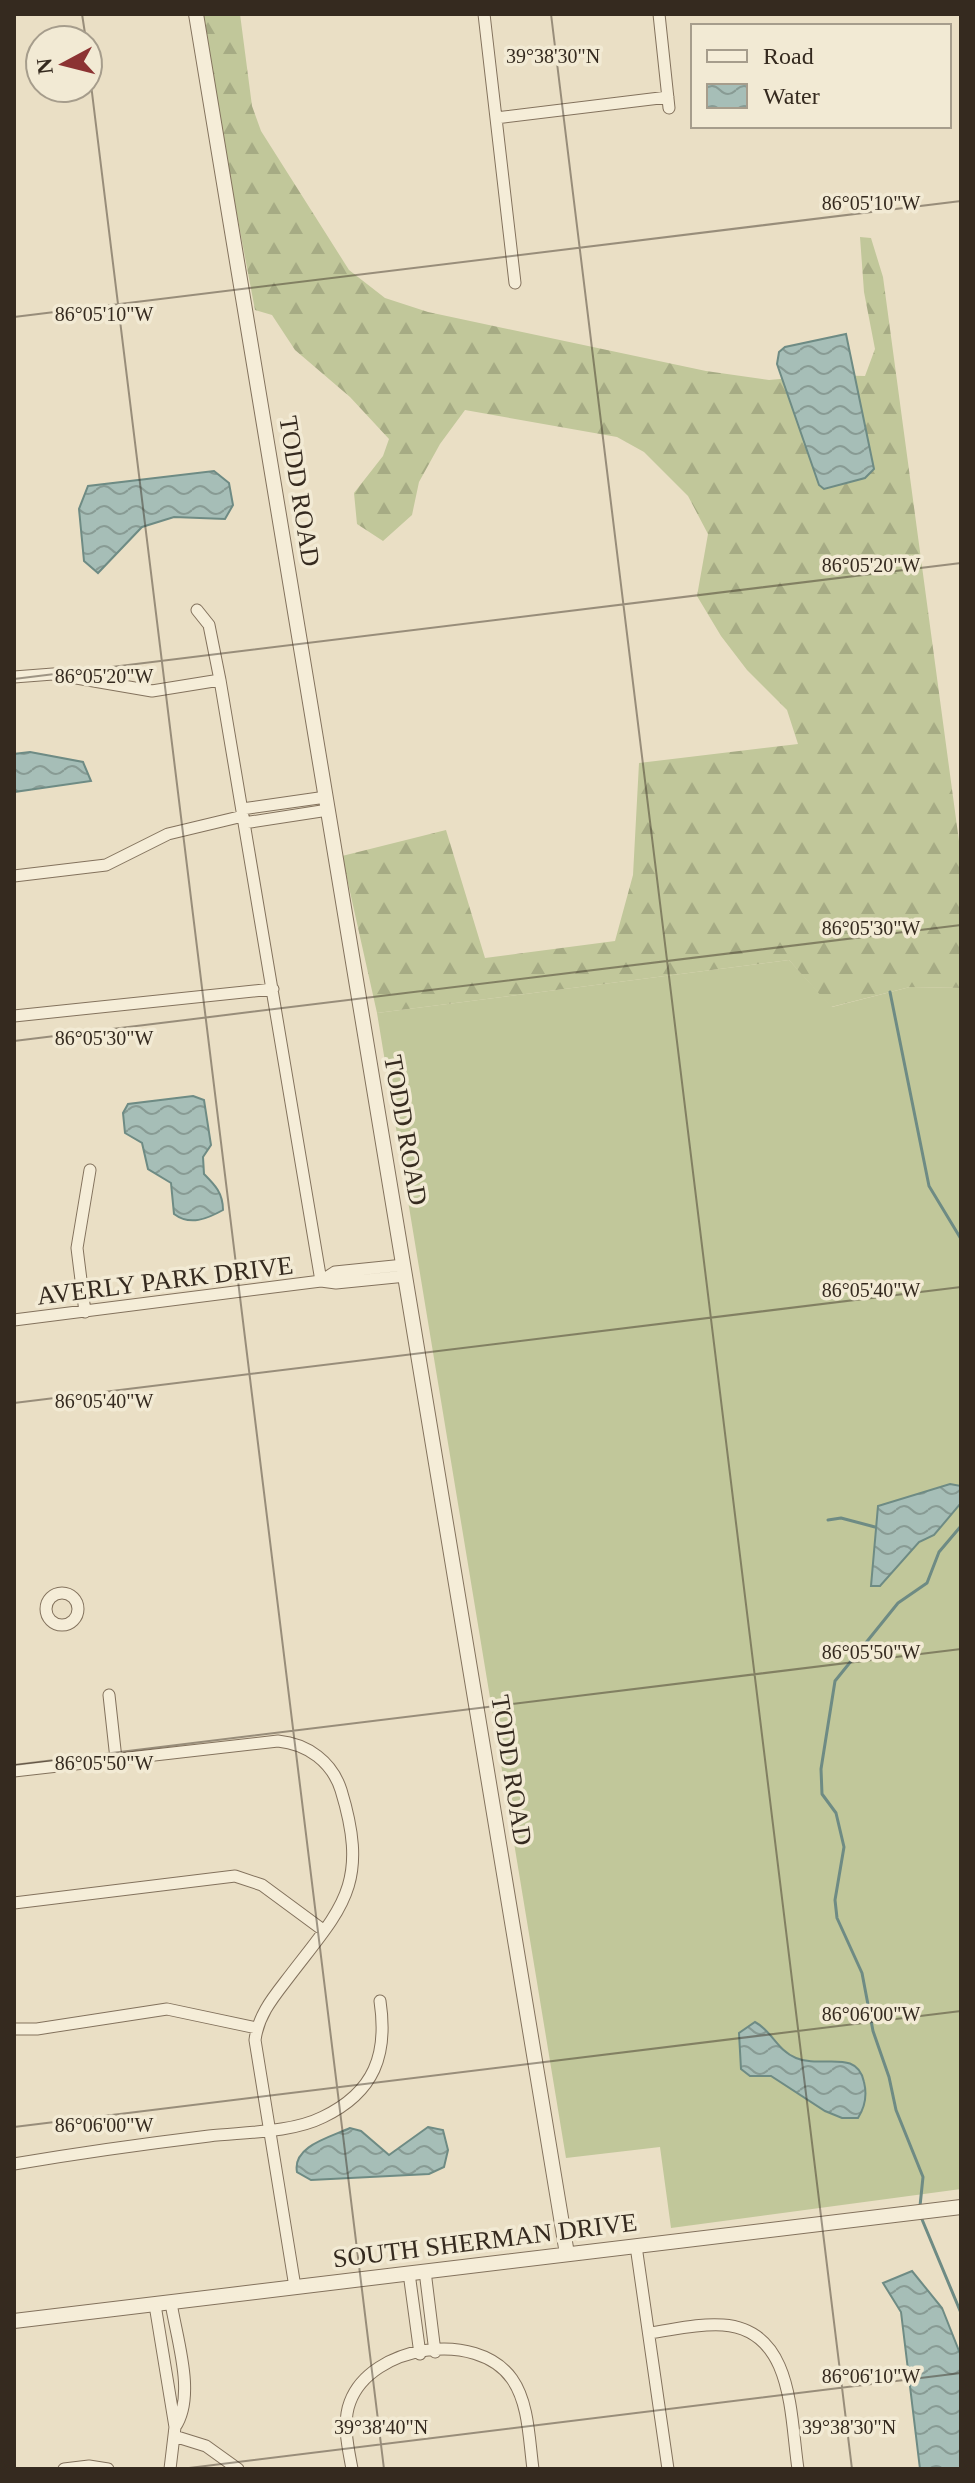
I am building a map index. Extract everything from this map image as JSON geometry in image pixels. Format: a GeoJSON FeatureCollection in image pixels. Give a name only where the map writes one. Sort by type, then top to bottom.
{"type":"FeatureCollection","features":[{"type":"Feature","properties":{"kind":"street","name":"TODD ROAD"},"geometry":{"type":"LineString","coordinates":[[196,14],[567,2254]]}},
{"type":"Feature","properties":{"kind":"street"},"geometry":{"type":"LineString","coordinates":[[484,14],[515,283]]}},
{"type":"Feature","properties":{"kind":"street"},"geometry":{"type":"LineString","coordinates":[[496,118],[668,102],[659,14]]}},
{"type":"Feature","properties":{"kind":"street"},"geometry":{"type":"LineString","coordinates":[[197,610],[209,625],[220,680],[321,1281]]}},
{"type":"Feature","properties":{"kind":"street"},"geometry":{"type":"LineString","coordinates":[[14,677],[53,674],[152,691],[220,680]]}},
{"type":"Feature","properties":{"kind":"street"},"geometry":{"type":"LineString","coordinates":[[14,876],[106,865],[168,834],[243,816],[327,804]]}},
{"type":"Feature","properties":{"kind":"street"},"geometry":{"type":"LineString","coordinates":[[14,1016],[273,989]]}},
{"type":"Feature","properties":{"kind":"street"},"geometry":{"type":"LineString","coordinates":[[85,1312],[77,1248],[90,1170]]}},
{"type":"Feature","properties":{"kind":"street","name":"AVERLY PARK DRIVE"},"geometry":{"type":"LineString","coordinates":[[14,1320],[321,1281],[335,1272],[405,1270]]}},
{"type":"Feature","properties":{"kind":"street"},"geometry":{"type":"LineString","coordinates":[[109,1695],[116,1759]]}},
{"type":"Feature","properties":{"kind":"street"},"geometry":{"type":"LineString","coordinates":[[14,1771],[270,1741],[299,1746],[320,1757],[336,1778],[353,1858],[348,1895],[267,2006],[257,2028],[256,2056],[295,2287]]}},
{"type":"Feature","properties":{"kind":"street"},"geometry":{"type":"LineString","coordinates":[[14,1903],[235,1876],[262,1885],[323,1930]]}},
{"type":"Feature","properties":{"kind":"street"},"geometry":{"type":"LineString","coordinates":[[14,2164],[268,2129],[323,2117],[368,2080],[384,2046],[380,2001]]}},
{"type":"Feature","properties":{"kind":"street"},"geometry":{"type":"LineString","coordinates":[[14,2029],[34,2030],[167,2009],[257,2028]]}},
{"type":"Feature","properties":{"kind":"street","name":"SOUTH SHERMAN DRIVE"},"geometry":{"type":"LineString","coordinates":[[14,2321],[961,2207]]}},
{"type":"Feature","properties":{"kind":"street"},"geometry":{"type":"LineString","coordinates":[[636,2246],[668,2469]]}},
{"type":"Feature","properties":{"kind":"street"},"geometry":{"type":"LineString","coordinates":[[425,2271],[435,2352]]}},
{"type":"Feature","properties":{"kind":"street"},"geometry":{"type":"LineString","coordinates":[[409,2273],[420,2354]]}},
{"type":"Feature","properties":{"kind":"street"},"geometry":{"type":"LineString","coordinates":[[171,2303],[184,2393],[184,2414],[174,2432]]}},
{"type":"Feature","properties":{"kind":"street"},"geometry":{"type":"LineString","coordinates":[[155,2305],[174,2432],[170,2469]]}},
{"type":"Feature","properties":{"kind":"street"},"geometry":{"type":"LineString","coordinates":[[649,2333],[721,2324],[744,2330],[760,2339],[783,2370],[798,2469]]}},
{"type":"Feature","properties":{"kind":"street"},"geometry":{"type":"LineString","coordinates":[[352,2469],[346,2419],[355,2390],[381,2365],[420,2354],[472,2352],[491,2360],[507,2372],[523,2405],[533,2469]]}},
{"type":"Feature","properties":{"kind":"street"},"geometry":{"type":"LineString","coordinates":[[174,2432],[206,2446],[238,2469]]}},
{"type":"Feature","properties":{"kind":"street"},"geometry":{"type":"LineString","coordinates":[[64,2469],[89,2466],[108,2469]]}},
{"type":"Feature","properties":{"kind":"green space"},"geometry":{"type":"Polygon","coordinates":[[[193,14],[240,14],[252,106],[261,131],[349,270],[385,298],[428,312],[706,371],[769,380],[824,375],[865,376],[875,349],[864,292],[860,237],[871,238],[883,277],[961,856],[961,988],[910,987],[831,1007],[789,960],[377,1013],[342,856],[446,830],[485,958],[615,941],[633,875],[639,763],[798,744],[787,710],[747,670],[721,636],[697,596],[708,534],[688,496],[644,452],[617,437],[465,410],[440,444],[419,482],[412,515],[383,541],[357,524],[354,493],[383,456],[389,439],[350,397],[295,350],[272,315],[255,310],[200,19],[193,14]]]}},
{"type":"Feature","properties":{"kind":"green space"},"geometry":{"type":"Polygon","coordinates":[[[789,960],[832,1007],[910,987],[961,988],[961,2189],[671,2228],[660,2147],[566,2158],[377,1013],[789,960]]]}},
{"type":"Feature","properties":{"kind":"water"},"geometry":{"type":"Polygon","coordinates":[[[846,334],[874,469],[865,478],[824,489],[819,485],[777,364],[779,352],[785,347],[846,334]]]}},
{"type":"Feature","properties":{"kind":"water"},"geometry":{"type":"Polygon","coordinates":[[[214,471],[229,483],[233,505],[225,519],[174,517],[142,527],[98,573],[84,561],[79,509],[88,486],[214,471]]]}},
{"type":"Feature","properties":{"kind":"water"},"geometry":{"type":"Polygon","coordinates":[[[30,752],[83,762],[91,781],[14,792],[14,754],[30,752]]]}},
{"type":"Feature","properties":{"kind":"water"},"geometry":{"type":"Polygon","coordinates":[[[193,1096],[204,1100],[211,1145],[203,1157],[204,1174],[220,1194],[223,1210],[205,1218],[186,1220],[174,1214],[171,1183],[148,1169],[142,1143],[125,1133],[123,1113],[128,1104],[193,1096]]]}},
{"type":"Feature","properties":{"kind":"water"},"geometry":{"type":"Polygon","coordinates":[[[950,1484],[961,1486],[961,1503],[934,1535],[919,1542],[880,1586],[871,1586],[878,1506],[950,1484]]]}},
{"type":"Feature","properties":{"kind":"water"},"geometry":{"type":"Polygon","coordinates":[[[755,2022],[789,2055],[806,2061],[837,2061],[854,2065],[860,2072],[865,2091],[864,2105],[858,2118],[842,2118],[825,2111],[771,2076],[750,2076],[741,2069],[739,2033],[755,2022]]]}},
{"type":"Feature","properties":{"kind":"water"},"geometry":{"type":"Polygon","coordinates":[[[428,2127],[443,2130],[448,2150],[444,2167],[429,2174],[311,2180],[297,2172],[300,2155],[307,2149],[350,2128],[361,2131],[389,2155],[428,2127]]]}},
{"type":"Feature","properties":{"kind":"water"},"geometry":{"type":"Polygon","coordinates":[[[912,2271],[942,2308],[961,2356],[961,2469],[920,2469],[901,2312],[883,2283],[912,2271]]]}},
{"type":"Feature","properties":{"kind":"waterway"},"geometry":{"type":"LineString","coordinates":[[890,992],[929,1186],[961,1239]]}},
{"type":"Feature","properties":{"kind":"waterway"},"geometry":{"type":"LineString","coordinates":[[828,1520],[841,1518],[875,1527]]}},
{"type":"Feature","properties":{"kind":"waterway"},"geometry":{"type":"LineString","coordinates":[[920,2206],[923,2177],[896,2110],[889,2077],[873,2031],[862,1973],[837,1918],[835,1900],[844,1847],[836,1813],[822,1794],[821,1769],[835,1681],[898,1603],[927,1583],[939,1552],[961,1526]]}},
{"type":"Feature","properties":{"kind":"waterway"},"geometry":{"type":"LineString","coordinates":[[921,2217],[961,2313]]}}]}
